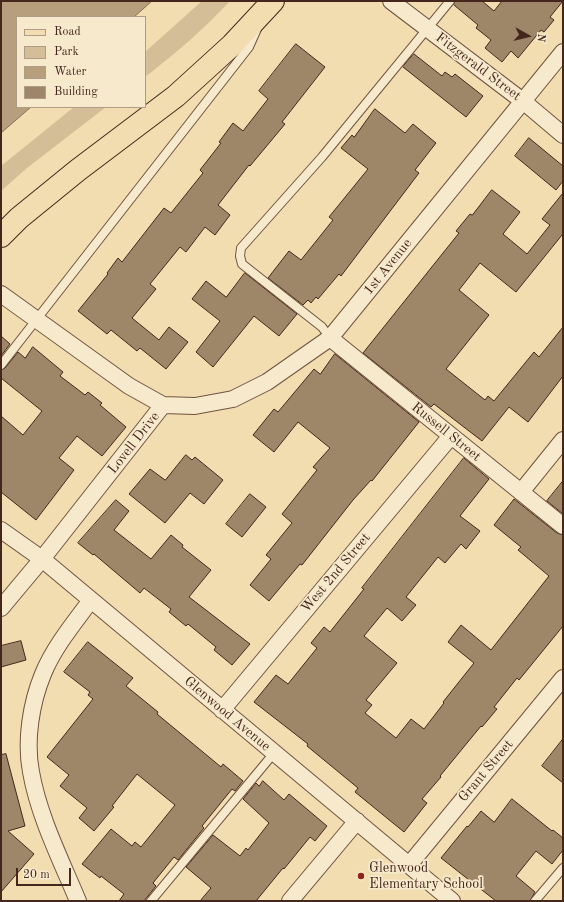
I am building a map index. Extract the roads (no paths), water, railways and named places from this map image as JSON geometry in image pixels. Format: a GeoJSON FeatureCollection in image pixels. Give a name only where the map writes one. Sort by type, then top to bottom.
{"type":"FeatureCollection","features":[{"type":"Feature","properties":{"kind":"main road"},"geometry":{"type":"LineString","coordinates":[[1,236],[19,218],[72,175],[176,96],[232,45],[270,4]]}},
{"type":"Feature","properties":{"kind":"street","name":"Fitzgerald Street"},"geometry":{"type":"LineString","coordinates":[[391,1],[524,102],[563,135]]}},
{"type":"Feature","properties":{"kind":"street","name":"1st Avenue"},"geometry":{"type":"LineString","coordinates":[[163,406],[196,406],[233,399],[267,382],[330,338],[524,102],[563,52]]}},
{"type":"Feature","properties":{"kind":"street","name":"Lovell Drive"},"geometry":{"type":"LineString","coordinates":[[1,294],[129,386],[163,406],[42,559],[1,608]]}},
{"type":"Feature","properties":{"kind":"street","name":"Russell Street"},"geometry":{"type":"LineString","coordinates":[[330,338],[563,526]]}},
{"type":"Feature","properties":{"kind":"street","name":"West 2nd Street"},"geometry":{"type":"LineString","coordinates":[[222,710],[451,436]]}},
{"type":"Feature","properties":{"kind":"street"},"geometry":{"type":"LineString","coordinates":[[521,492],[563,440]]}},
{"type":"Feature","properties":{"kind":"street","name":"Glenwood Avenue"},"geometry":{"type":"LineString","coordinates":[[1,530],[42,559],[452,901]]}},
{"type":"Feature","properties":{"kind":"street"},"geometry":{"type":"LineString","coordinates":[[78,901],[36,794],[31,771],[30,733],[33,706],[43,674],[59,644],[91,600]]}},
{"type":"Feature","properties":{"kind":"street","name":"Grant Street"},"geometry":{"type":"LineString","coordinates":[[409,865],[563,678]]}},
{"type":"Feature","properties":{"kind":"street"},"geometry":{"type":"LineString","coordinates":[[290,901],[357,821]]}},
{"type":"Feature","properties":{"kind":"lane"},"geometry":{"type":"LineString","coordinates":[[330,338],[322,327],[242,264],[240,256],[241,248],[322,157],[450,1]]}},
{"type":"Feature","properties":{"kind":"lane"},"geometry":{"type":"LineString","coordinates":[[1,365],[249,48],[270,4]]}},
{"type":"Feature","properties":{"kind":"lane"},"geometry":{"type":"LineString","coordinates":[[151,901],[274,753]]}},
{"type":"Feature","properties":{"kind":"lane"},"geometry":{"type":"LineString","coordinates":[[535,901],[563,868]]}},
{"type":"Feature","properties":{"kind":"water"},"geometry":{"type":"Polygon","coordinates":[[[1,1],[152,1],[135,16],[16,16],[16,108],[30,108],[1,133],[1,1]]]}},
{"type":"Feature","properties":{"kind":"place","name":"Glenwood Elementary School"},"geometry":{"type":"Point","coordinates":[361,876]}}]}
